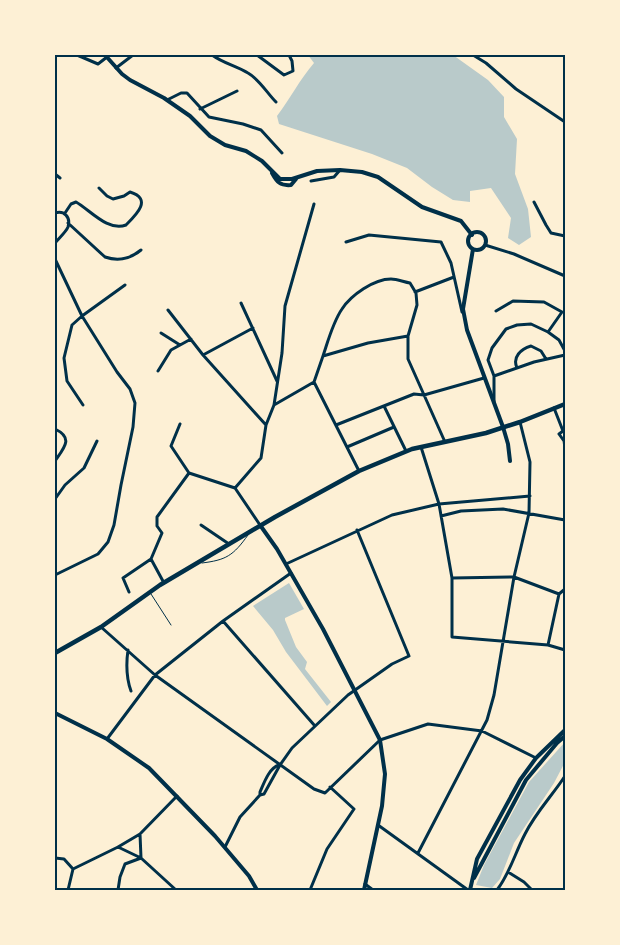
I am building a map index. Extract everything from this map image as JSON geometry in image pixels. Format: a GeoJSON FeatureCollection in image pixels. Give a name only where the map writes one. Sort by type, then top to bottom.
{"type":"FeatureCollection","features":[{"type":"Feature","properties":{"kind":"main road"},"geometry":{"type":"LineString","coordinates":[[55,654],[101,627],[149,592],[196,563],[260,525],[359,471],[421,447],[520,422],[565,404]]}},
{"type":"Feature","properties":{"kind":"street"},"geometry":{"type":"LineString","coordinates":[[77,55],[98,64],[106,56],[130,80],[167,100],[190,116],[217,141],[246,151],[262,161],[270,169],[276,181],[282,185],[291,185],[296,177],[317,172],[340,170],[362,172],[378,177],[422,207],[462,221],[472,234]]}},
{"type":"Feature","properties":{"kind":"street"},"geometry":{"type":"LineString","coordinates":[[116,68],[133,55]]}},
{"type":"Feature","properties":{"kind":"street"},"geometry":{"type":"LineString","coordinates":[[212,55],[248,73],[276,102]]}},
{"type":"Feature","properties":{"kind":"street"},"geometry":{"type":"LineString","coordinates":[[257,55],[284,75],[293,71],[292,61],[288,55]]}},
{"type":"Feature","properties":{"kind":"street"},"geometry":{"type":"LineString","coordinates":[[473,55],[486,63],[516,89],[565,122]]}},
{"type":"Feature","properties":{"kind":"street"},"geometry":{"type":"LineString","coordinates":[[200,108],[237,91]]}},
{"type":"Feature","properties":{"kind":"street"},"geometry":{"type":"LineString","coordinates":[[167,100],[185,92],[209,117],[261,130],[282,153]]}},
{"type":"Feature","properties":{"kind":"street"},"geometry":{"type":"LineString","coordinates":[[311,181],[334,177],[340,170]]}},
{"type":"Feature","properties":{"kind":"street"},"geometry":{"type":"LineString","coordinates":[[55,174],[60,178]]}},
{"type":"Feature","properties":{"kind":"street"},"geometry":{"type":"LineString","coordinates":[[65,213],[71,204],[76,202],[87,212],[114,226],[123,226],[141,208],[141,201],[137,195],[130,192],[113,199],[99,188]]}},
{"type":"Feature","properties":{"kind":"street"},"geometry":{"type":"LineString","coordinates":[[534,202],[551,233],[565,236]]}},
{"type":"Feature","properties":{"kind":"street"},"geometry":{"type":"LineString","coordinates":[[235,488],[261,458],[266,425],[274,405],[278,381],[285,306],[314,204]]}},
{"type":"Feature","properties":{"kind":"street"},"geometry":{"type":"LineString","coordinates":[[55,213],[65,213],[68,216],[68,227],[55,243]]}},
{"type":"Feature","properties":{"kind":"street"},"geometry":{"type":"LineString","coordinates":[[68,223],[105,257],[112,259],[132,257],[141,250]]}},
{"type":"Feature","properties":{"kind":"street"},"geometry":{"type":"LineString","coordinates":[[467,330],[463,309],[473,249],[468,240],[472,234],[483,235],[486,241],[485,245],[480,249],[473,249]]}},
{"type":"Feature","properties":{"kind":"street"},"geometry":{"type":"LineString","coordinates":[[346,242],[356,237],[369,235],[441,242],[451,263],[467,330],[503,427],[510,461]]}},
{"type":"Feature","properties":{"kind":"street"},"geometry":{"type":"LineString","coordinates":[[485,245],[514,254],[565,276]]}},
{"type":"Feature","properties":{"kind":"street"},"geometry":{"type":"LineString","coordinates":[[55,259],[82,316],[117,372],[130,389],[135,404],[133,427],[120,485],[114,525],[108,542],[98,554],[55,575]]}},
{"type":"Feature","properties":{"kind":"street"},"geometry":{"type":"LineString","coordinates":[[415,292],[454,277]]}},
{"type":"Feature","properties":{"kind":"street"},"geometry":{"type":"LineString","coordinates":[[274,405],[314,382],[330,335],[342,309],[359,292],[375,282],[391,279],[410,283],[415,292],[417,305],[408,336],[408,359],[445,442]]}},
{"type":"Feature","properties":{"kind":"street"},"geometry":{"type":"LineString","coordinates":[[83,405],[67,381],[64,358],[72,325],[125,285]]}},
{"type":"Feature","properties":{"kind":"street"},"geometry":{"type":"LineString","coordinates":[[496,311],[513,301],[544,302],[562,312],[548,332]]}},
{"type":"Feature","properties":{"kind":"street"},"geometry":{"type":"LineString","coordinates":[[241,303],[278,381]]}},
{"type":"Feature","properties":{"kind":"street"},"geometry":{"type":"LineString","coordinates":[[168,310],[203,355],[266,425]]}},
{"type":"Feature","properties":{"kind":"street"},"geometry":{"type":"LineString","coordinates":[[494,405],[494,376],[488,360],[492,348],[506,329],[516,325],[531,324],[559,340],[565,351]]}},
{"type":"Feature","properties":{"kind":"street"},"geometry":{"type":"LineString","coordinates":[[203,355],[253,328]]}},
{"type":"Feature","properties":{"kind":"street"},"geometry":{"type":"LineString","coordinates":[[161,333],[180,345]]}},
{"type":"Feature","properties":{"kind":"street"},"geometry":{"type":"LineString","coordinates":[[324,356],[368,343],[408,336]]}},
{"type":"Feature","properties":{"kind":"street"},"geometry":{"type":"LineString","coordinates":[[158,371],[171,350],[191,339]]}},
{"type":"Feature","properties":{"kind":"street"},"geometry":{"type":"LineString","coordinates":[[517,368],[515,365],[516,359],[520,351],[531,346],[541,351],[546,359]]}},
{"type":"Feature","properties":{"kind":"street"},"geometry":{"type":"LineString","coordinates":[[494,376],[546,359],[565,355]]}},
{"type":"Feature","properties":{"kind":"street"},"geometry":{"type":"LineString","coordinates":[[336,425],[414,394],[424,394],[484,378]]}},
{"type":"Feature","properties":{"kind":"street"},"geometry":{"type":"LineString","coordinates":[[314,382],[359,471]]}},
{"type":"Feature","properties":{"kind":"street"},"geometry":{"type":"LineString","coordinates":[[384,406],[406,452]]}},
{"type":"Feature","properties":{"kind":"street"},"geometry":{"type":"LineString","coordinates":[[554,408],[563,431],[559,434],[565,440],[565,449]]}},
{"type":"Feature","properties":{"kind":"street"},"geometry":{"type":"LineString","coordinates":[[418,853],[482,731],[494,695],[514,577],[529,513],[530,462],[520,422]]}},
{"type":"Feature","properties":{"kind":"street"},"geometry":{"type":"LineString","coordinates":[[180,424],[171,446],[189,473],[235,488],[286,564],[323,628],[380,740],[384,774],[382,806],[364,890]]}},
{"type":"Feature","properties":{"kind":"street"},"geometry":{"type":"LineString","coordinates":[[347,447],[394,427]]}},
{"type":"Feature","properties":{"kind":"street"},"geometry":{"type":"LineString","coordinates":[[55,429],[63,432],[66,438],[66,446],[55,461]]}},
{"type":"Feature","properties":{"kind":"street"},"geometry":{"type":"LineString","coordinates":[[55,499],[65,485],[84,468],[97,441]]}},
{"type":"Feature","properties":{"kind":"street"},"geometry":{"type":"LineString","coordinates":[[421,447],[439,504],[452,578],[452,637],[548,645],[565,650]]}},
{"type":"Feature","properties":{"kind":"street"},"geometry":{"type":"LineString","coordinates":[[129,592],[123,578],[151,559],[162,533],[157,526],[157,517],[189,473]]}},
{"type":"Feature","properties":{"kind":"street"},"geometry":{"type":"LineString","coordinates":[[286,564],[392,515],[439,504],[530,496]]}},
{"type":"Feature","properties":{"kind":"street"},"geometry":{"type":"LineString","coordinates":[[441,516],[461,511],[503,509],[565,520]]}},
{"type":"Feature","properties":{"kind":"street"},"geometry":{"type":"LineString","coordinates":[[201,525],[229,544]]}},
{"type":"Feature","properties":{"kind":"street"},"geometry":{"type":"LineString","coordinates":[[225,847],[240,817],[260,795],[264,794],[292,748],[354,690],[392,664],[409,656],[357,530]]}},
{"type":"Feature","properties":{"kind":"street"},"geometry":{"type":"LineString","coordinates":[[151,559],[164,583]]}},
{"type":"Feature","properties":{"kind":"street"},"geometry":{"type":"LineString","coordinates":[[107,739],[155,675],[223,621],[291,573]]}},
{"type":"Feature","properties":{"kind":"street"},"geometry":{"type":"LineString","coordinates":[[452,578],[514,577],[559,594]]}},
{"type":"Feature","properties":{"kind":"street"},"geometry":{"type":"LineString","coordinates":[[548,645],[559,594],[565,589]]}},
{"type":"Feature","properties":{"kind":"street"},"geometry":{"type":"LineString","coordinates":[[223,621],[315,726]]}},
{"type":"Feature","properties":{"kind":"street"},"geometry":{"type":"LineString","coordinates":[[101,627],[155,675],[314,789],[325,793],[380,740],[428,724],[482,731],[542,762]]}},
{"type":"Feature","properties":{"kind":"street"},"geometry":{"type":"LineString","coordinates":[[128,650],[126,665],[127,682],[130,691]]}},
{"type":"Feature","properties":{"kind":"street"},"geometry":{"type":"LineString","coordinates":[[55,713],[107,739],[149,768],[225,847],[249,876],[257,890]]}},
{"type":"Feature","properties":{"kind":"street"},"geometry":{"type":"LineString","coordinates":[[469,890],[477,859],[520,780],[536,758],[565,730]]}},
{"type":"Feature","properties":{"kind":"street"},"geometry":{"type":"LineString","coordinates":[[469,890],[526,780],[565,736]]}},
{"type":"Feature","properties":{"kind":"street"},"geometry":{"type":"LineString","coordinates":[[497,890],[508,872],[525,834],[546,800],[565,776]]}},
{"type":"Feature","properties":{"kind":"street"},"geometry":{"type":"LineString","coordinates":[[310,890],[328,849],[354,809],[330,787]]}},
{"type":"Feature","properties":{"kind":"street"},"geometry":{"type":"LineString","coordinates":[[73,869],[140,834],[177,796]]}},
{"type":"Feature","properties":{"kind":"street"},"geometry":{"type":"LineString","coordinates":[[378,825],[469,890]]}},
{"type":"Feature","properties":{"kind":"street"},"geometry":{"type":"LineString","coordinates":[[140,834],[141,858]]}},
{"type":"Feature","properties":{"kind":"street"},"geometry":{"type":"LineString","coordinates":[[118,847],[141,858],[176,890]]}},
{"type":"Feature","properties":{"kind":"street"},"geometry":{"type":"LineString","coordinates":[[55,858],[64,859],[73,869]]}},
{"type":"Feature","properties":{"kind":"street"},"geometry":{"type":"LineString","coordinates":[[118,890],[120,878],[126,864],[141,858]]}},
{"type":"Feature","properties":{"kind":"street"},"geometry":{"type":"LineString","coordinates":[[68,890],[73,869]]}},
{"type":"Feature","properties":{"kind":"street"},"geometry":{"type":"LineString","coordinates":[[508,872],[524,882],[532,890]]}},
{"type":"Feature","properties":{"kind":"street"},"geometry":{"type":"LineString","coordinates":[[364,884],[373,890]]}},
{"type":"Feature","properties":{"kind":"lane"},"geometry":{"type":"LineString","coordinates":[[196,563],[220,560],[235,552],[251,531]]}},
{"type":"Feature","properties":{"kind":"lane"},"geometry":{"type":"LineString","coordinates":[[149,592],[171,625]]}},
{"type":"Feature","properties":{"kind":"shaded area"},"geometry":{"type":"Polygon","coordinates":[[[308,55],[453,55],[488,80],[504,97],[504,117],[517,139],[515,174],[528,209],[531,237],[519,245],[508,238],[511,218],[491,188],[470,191],[470,202],[453,200],[407,168],[372,154],[279,124],[277,116],[314,63],[308,55]]]}},
{"type":"Feature","properties":{"kind":"shaded area"},"geometry":{"type":"Polygon","coordinates":[[[289,583],[304,609],[285,618],[285,620],[296,647],[307,662],[305,669],[331,702],[327,706],[286,652],[273,630],[253,606],[289,583]]]}},
{"type":"Feature","properties":{"kind":"shaded area"},"geometry":{"type":"Polygon","coordinates":[[[565,742],[565,762],[554,783],[514,843],[500,879],[492,888],[476,885],[484,865],[529,782],[565,742]]]}}]}
